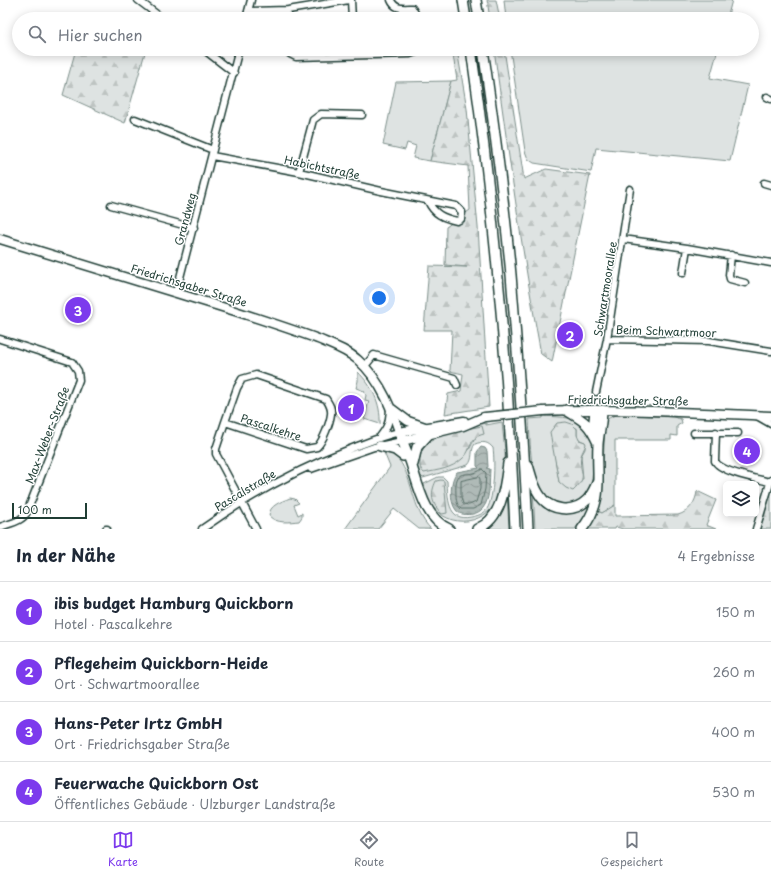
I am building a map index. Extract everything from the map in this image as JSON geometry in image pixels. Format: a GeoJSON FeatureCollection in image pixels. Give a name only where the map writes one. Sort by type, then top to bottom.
{"type":"FeatureCollection","features":[{"type":"Feature","properties":{"kind":"highway"},"geometry":{"type":"LineString","coordinates":[[463,0],[465,12]]}},
{"type":"Feature","properties":{"kind":"highway"},"geometry":{"type":"LineString","coordinates":[[476,0],[477,12]]}},
{"type":"Feature","properties":{"kind":"highway"},"geometry":{"type":"LineString","coordinates":[[472,56],[496,246],[511,440],[515,529]]}},
{"type":"Feature","properties":{"kind":"highway"},"geometry":{"type":"LineString","coordinates":[[484,56],[492,110],[511,273],[524,446],[528,529]]}},
{"type":"Feature","properties":{"kind":"highway"},"geometry":{"type":"LineString","coordinates":[[566,410],[587,424],[598,443]]}},
{"type":"Feature","properties":{"kind":"highway"},"geometry":{"type":"LineString","coordinates":[[593,432],[598,410]]}},
{"type":"Feature","properties":{"kind":"highway"},"geometry":{"type":"LineString","coordinates":[[582,529],[594,509],[599,489],[598,443],[602,424],[598,410]]}},
{"type":"Feature","properties":{"kind":"highway"},"geometry":{"type":"LineString","coordinates":[[412,466],[417,447],[427,431]]}},
{"type":"Feature","properties":{"kind":"highway"},"geometry":{"type":"LineString","coordinates":[[401,437],[403,456],[422,507],[429,519],[438,529]]}},
{"type":"Feature","properties":{"kind":"highway"},"geometry":{"type":"LineString","coordinates":[[401,437],[429,512],[438,522],[449,529]]}},
{"type":"Feature","properties":{"kind":"highway"},"geometry":{"type":"LineString","coordinates":[[477,529],[491,520],[499,506],[506,479],[511,440]]}},
{"type":"Feature","properties":{"kind":"highway"},"geometry":{"type":"LineString","coordinates":[[379,442],[403,456]]}},
{"type":"Feature","properties":{"kind":"highway"},"geometry":{"type":"LineString","coordinates":[[524,446],[535,488],[544,502],[551,506],[567,510],[580,505],[590,496],[598,481]]}},
{"type":"Feature","properties":{"kind":"main road","name":"Friedrichsgaber Straße"},"geometry":{"type":"LineString","coordinates":[[0,239],[302,333],[339,348],[353,356],[365,366],[381,387],[401,437],[427,431]]}},
{"type":"Feature","properties":{"kind":"main road","name":"Friedrichsgaber Straße"},"geometry":{"type":"LineString","coordinates":[[390,407],[408,421],[434,433],[463,426],[484,417],[543,411],[598,410],[771,416]]}},
{"type":"Feature","properties":{"kind":"street"},"geometry":{"type":"LineString","coordinates":[[138,0],[154,12]]}},
{"type":"Feature","properties":{"kind":"street"},"geometry":{"type":"LineString","coordinates":[[251,0],[248,11],[288,10],[350,0],[351,12]]}},
{"type":"Feature","properties":{"kind":"street"},"geometry":{"type":"LineString","coordinates":[[391,0],[392,4],[397,8],[412,8],[414,12]]}},
{"type":"Feature","properties":{"kind":"street"},"geometry":{"type":"LineString","coordinates":[[211,56],[234,73]]}},
{"type":"Feature","properties":{"kind":"street","name":"Grandweg"},"geometry":{"type":"LineString","coordinates":[[176,293],[238,56]]}},
{"type":"Feature","properties":{"kind":"street"},"geometry":{"type":"LineString","coordinates":[[294,56],[350,56]]}},
{"type":"Feature","properties":{"kind":"street"},"geometry":{"type":"LineString","coordinates":[[300,172],[313,120],[321,114],[362,115]]}},
{"type":"Feature","properties":{"kind":"street"},"geometry":{"type":"LineString","coordinates":[[135,119],[212,153]]}},
{"type":"Feature","properties":{"kind":"street","name":"Habichtstraße"},"geometry":{"type":"LineString","coordinates":[[212,153],[456,206],[462,212],[461,219],[457,221],[438,215],[428,201]]}},
{"type":"Feature","properties":{"kind":"street"},"geometry":{"type":"LineString","coordinates":[[764,183],[771,185]]}},
{"type":"Feature","properties":{"kind":"street","name":"Schwartmoorallee"},"geometry":{"type":"LineString","coordinates":[[596,392],[607,339],[630,188]]}},
{"type":"Feature","properties":{"kind":"street"},"geometry":{"type":"LineString","coordinates":[[111,205],[194,228]]}},
{"type":"Feature","properties":{"kind":"street"},"geometry":{"type":"LineString","coordinates":[[623,239],[731,255],[771,263]]}},
{"type":"Feature","properties":{"kind":"street"},"geometry":{"type":"LineString","coordinates":[[683,273],[687,248]]}},
{"type":"Feature","properties":{"kind":"street"},"geometry":{"type":"LineString","coordinates":[[731,255],[728,275],[730,279],[744,282]]}},
{"type":"Feature","properties":{"kind":"street","name":"Max-Weber-Straße"},"geometry":{"type":"LineString","coordinates":[[0,339],[72,362],[78,371],[79,380],[27,512],[24,517],[19,520],[0,527]]}},
{"type":"Feature","properties":{"kind":"street","name":"Beim Schwartmoor"},"geometry":{"type":"LineString","coordinates":[[607,339],[709,341],[771,351]]}},
{"type":"Feature","properties":{"kind":"street"},"geometry":{"type":"LineString","coordinates":[[365,366],[374,355],[454,378],[457,385]]}},
{"type":"Feature","properties":{"kind":"street","name":"Pascalkehre"},"geometry":{"type":"LineString","coordinates":[[256,375],[326,399],[330,406],[331,415],[321,442],[313,449],[306,449],[225,422],[237,388],[242,379],[256,375]]}},
{"type":"Feature","properties":{"kind":"street"},"geometry":{"type":"LineString","coordinates":[[379,442],[389,421],[390,407]]}},
{"type":"Feature","properties":{"kind":"street"},"geometry":{"type":"LineString","coordinates":[[755,415],[771,424]]}},
{"type":"Feature","properties":{"kind":"street"},"geometry":{"type":"LineString","coordinates":[[225,422],[216,449],[216,454],[256,529]]}},
{"type":"Feature","properties":{"kind":"street"},"geometry":{"type":"LineString","coordinates":[[694,432],[738,433]]}},
{"type":"Feature","properties":{"kind":"street"},"geometry":{"type":"LineString","coordinates":[[716,432],[715,461],[717,464],[727,470],[771,481],[756,529]]}},
{"type":"Feature","properties":{"kind":"street","name":"Pascalstraße"},"geometry":{"type":"LineString","coordinates":[[379,442],[401,437]]}},
{"type":"Feature","properties":{"kind":"street","name":"Pascalstraße"},"geometry":{"type":"LineString","coordinates":[[202,529],[241,502],[299,471],[310,469],[379,442],[401,437]]}},
{"type":"Feature","properties":{"kind":"green space"},"geometry":{"type":"Polygon","coordinates":[[[487,0],[496,0],[499,12],[489,12],[487,0]]]}},
{"type":"Feature","properties":{"kind":"green space"},"geometry":{"type":"Polygon","coordinates":[[[504,0],[732,0],[729,12],[505,12],[504,0]]]}},
{"type":"Feature","properties":{"kind":"green space"},"geometry":{"type":"Polygon","coordinates":[[[74,56],[144,56],[125,123],[63,95],[74,56]]]}},
{"type":"Feature","properties":{"kind":"green space"},"geometry":{"type":"Polygon","coordinates":[[[453,56],[458,56],[467,109],[478,227],[489,407],[445,414],[448,394],[461,391],[463,374],[450,371],[452,330],[424,330],[429,266],[467,267],[445,265],[446,227],[470,210],[468,166],[430,161],[451,81],[457,80],[453,56]]]}},
{"type":"Feature","properties":{"kind":"green space"},"geometry":{"type":"Polygon","coordinates":[[[495,56],[505,56],[524,179],[546,169],[590,175],[552,362],[541,354],[521,240],[495,56]]]}},
{"type":"Feature","properties":{"kind":"green space"},"geometry":{"type":"Polygon","coordinates":[[[511,56],[716,56],[710,78],[748,85],[730,161],[596,148],[591,172],[534,163],[528,159],[525,151],[511,56]]]}},
{"type":"Feature","properties":{"kind":"green space"},"geometry":{"type":"Polygon","coordinates":[[[451,81],[430,161],[413,158],[416,146],[407,143],[405,150],[383,145],[396,82],[451,81]]]}},
{"type":"Feature","properties":{"kind":"green space"},"geometry":{"type":"Polygon","coordinates":[[[358,372],[375,395],[379,409],[380,424],[364,419],[369,401],[365,400],[366,395],[364,391],[356,388],[358,372]]]}},
{"type":"Feature","properties":{"kind":"green space"},"geometry":{"type":"Polygon","coordinates":[[[617,414],[673,417],[681,419],[682,423],[677,426],[677,436],[671,435],[671,440],[615,440],[615,505],[602,513],[598,511],[602,489],[605,423],[607,419],[617,414]]]}},
{"type":"Feature","properties":{"kind":"green space"},"geometry":{"type":"Polygon","coordinates":[[[543,416],[564,417],[579,421],[592,439],[593,457],[590,487],[584,498],[578,502],[571,504],[557,503],[544,494],[536,481],[531,455],[529,419],[543,418],[543,416]],[[577,428],[551,432],[559,482],[583,479],[581,456],[585,449],[585,442],[580,440],[577,435],[577,428]]]}},
{"type":"Feature","properties":{"kind":"green space"},"geometry":{"type":"Polygon","coordinates":[[[502,422],[505,465],[499,498],[492,508],[473,520],[452,520],[442,515],[434,508],[426,496],[424,484],[438,477],[443,477],[447,481],[450,507],[457,516],[463,518],[473,517],[486,511],[493,489],[493,448],[489,444],[485,443],[475,444],[470,463],[468,465],[423,478],[418,470],[418,453],[430,438],[462,427],[486,423],[486,425],[502,422]],[[481,426],[424,447],[420,458],[421,470],[469,450],[481,426]]]}},
{"type":"Feature","properties":{"kind":"green space"},"geometry":{"type":"Polygon","coordinates":[[[566,422],[572,424],[577,429],[579,440],[585,442],[586,444],[580,462],[582,478],[578,486],[573,491],[566,488],[559,482],[550,432],[557,423],[566,422]]]}},
{"type":"Feature","properties":{"kind":"green space"},"geometry":{"type":"Polygon","coordinates":[[[482,426],[484,434],[472,441],[468,452],[458,462],[444,469],[424,473],[420,468],[421,453],[426,445],[434,439],[454,432],[482,426]]]}},
{"type":"Feature","properties":{"kind":"green space"},"geometry":{"type":"Polygon","coordinates":[[[383,450],[394,454],[401,463],[406,472],[416,503],[424,521],[431,529],[419,529],[394,509],[378,529],[345,529],[390,467],[383,450]]]}},
{"type":"Feature","properties":{"kind":"green space"},"geometry":{"type":"Polygon","coordinates":[[[436,481],[444,481],[447,513],[442,514],[434,502],[432,494],[436,481]]]}},
{"type":"Feature","properties":{"kind":"green space"},"geometry":{"type":"Polygon","coordinates":[[[533,489],[546,506],[557,512],[571,509],[590,501],[593,505],[575,529],[535,529],[533,489]]]}},
{"type":"Feature","properties":{"kind":"green space"},"geometry":{"type":"Polygon","coordinates":[[[697,491],[716,500],[706,525],[716,529],[623,529],[616,527],[615,529],[587,529],[597,511],[602,513],[615,505],[615,516],[682,514],[691,506],[697,491]]]}},
{"type":"Feature","properties":{"kind":"green space"},"geometry":{"type":"Polygon","coordinates":[[[507,492],[509,529],[484,529],[507,492]]]}},
{"type":"Feature","properties":{"kind":"green space"},"geometry":{"type":"Polygon","coordinates":[[[771,493],[771,529],[760,529],[771,493]]]}},
{"type":"Feature","properties":{"kind":"green space"},"geometry":{"type":"Polygon","coordinates":[[[290,498],[295,499],[299,503],[294,505],[298,515],[302,513],[302,517],[299,521],[279,521],[272,519],[269,516],[273,507],[290,498]]]}},
{"type":"Feature","properties":{"kind":"water"},"geometry":{"type":"Polygon","coordinates":[[[481,447],[485,448],[487,451],[488,467],[486,468],[490,469],[489,489],[486,504],[479,512],[474,514],[461,514],[457,512],[452,502],[451,491],[453,480],[457,472],[479,468],[477,466],[477,452],[481,447]]]}},
{"type":"Feature","properties":{"kind":"place","name":"Hans-Peter Irtz GmbH"},"geometry":{"type":"Point","coordinates":[78,310]}},
{"type":"Feature","properties":{"kind":"place","name":"Pflegeheim Quickborn-Heide"},"geometry":{"type":"Point","coordinates":[570,335]}},
{"type":"Feature","properties":{"kind":"place","name":"ibis budget Hamburg Quickborn"},"geometry":{"type":"Point","coordinates":[351,408]}},
{"type":"Feature","properties":{"kind":"place","name":"Feuerwache Quickborn Ost"},"geometry":{"type":"Point","coordinates":[747,451]}}]}
